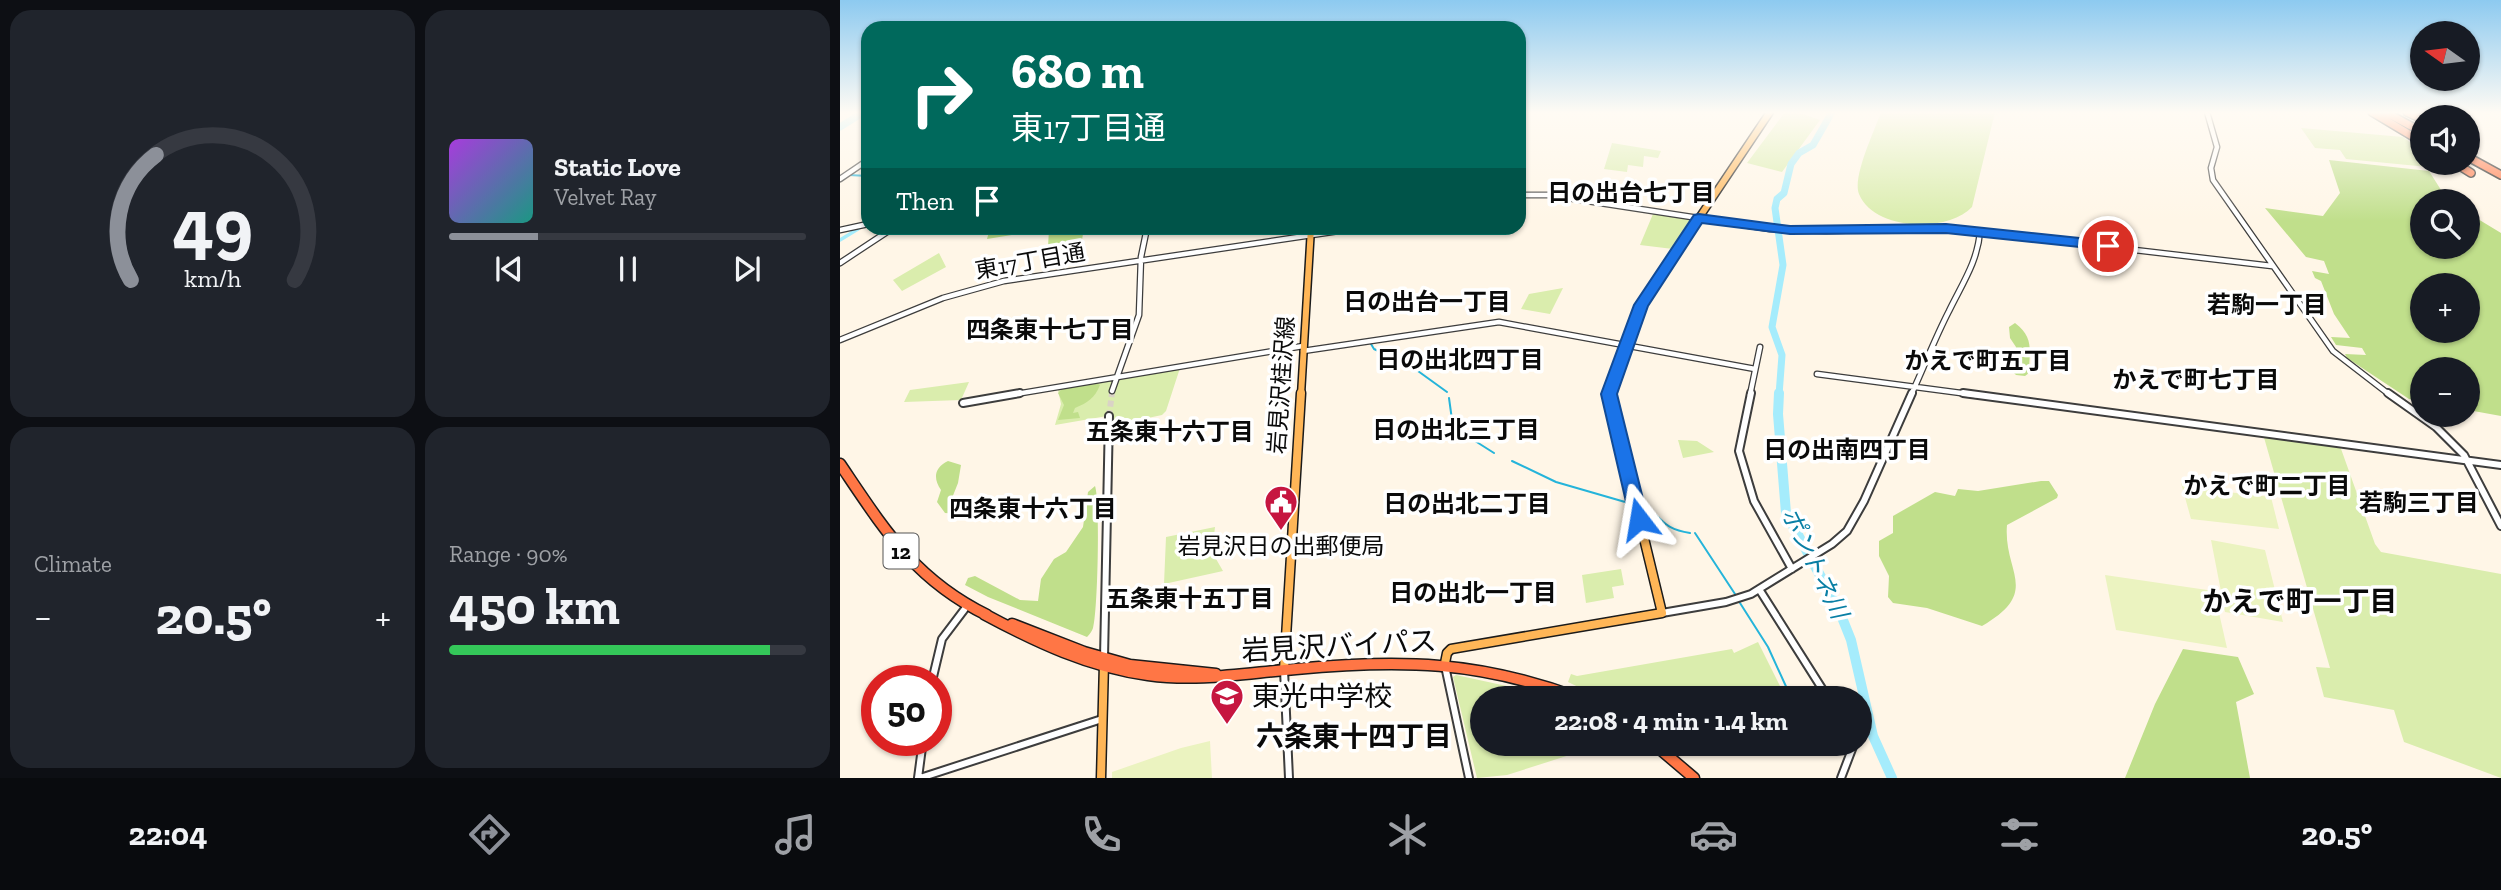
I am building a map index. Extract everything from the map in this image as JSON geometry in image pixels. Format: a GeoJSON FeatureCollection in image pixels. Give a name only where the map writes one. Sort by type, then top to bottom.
{"type":"FeatureCollection","features":[{"type":"Feature","properties":{"kind":"highway"},"geometry":{"type":"LineString","coordinates":[[2480,162],[2501,174]]}},
{"type":"Feature","properties":{"kind":"highway","name":"12"},"geometry":{"type":"LineString","coordinates":[[840,464],[911,563],[930,582],[967,606],[1059,653],[1104,662]]}},
{"type":"Feature","properties":{"kind":"highway","name":"岩見沢バイパス"},"geometry":{"type":"LineString","coordinates":[[1104,662],[1172,678],[1203,678],[1390,662],[1445,663],[1514,675],[1545,686]]}},
{"type":"Feature","properties":{"kind":"highway"},"geometry":{"type":"LineString","coordinates":[[1668,756],[1694,778]]}},
{"type":"Feature","properties":{"kind":"main road"},"geometry":{"type":"LineString","coordinates":[[1445,663],[1447,653],[1451,649],[1662,613],[1609,397],[1644,300],[1746,148]]}},
{"type":"Feature","properties":{"kind":"main road","name":"岩見沢桂沢線"},"geometry":{"type":"LineString","coordinates":[[1284,670],[1311,235]]}},
{"type":"Feature","properties":{"kind":"main road"},"geometry":{"type":"LineString","coordinates":[[1101,778],[1104,662]]}},
{"type":"Feature","properties":{"kind":"street"},"geometry":{"type":"LineString","coordinates":[[2217,148],[2211,176],[2339,357],[2436,427],[2468,461],[2501,526]]}},
{"type":"Feature","properties":{"kind":"street"},"geometry":{"type":"LineString","coordinates":[[840,179],[861,165]]}},
{"type":"Feature","properties":{"kind":"street"},"geometry":{"type":"LineString","coordinates":[[1526,195],[1548,195],[1770,229],[1921,228],[1980,231],[2272,265]]}},
{"type":"Feature","properties":{"kind":"street"},"geometry":{"type":"LineString","coordinates":[[840,230],[861,225]]}},
{"type":"Feature","properties":{"kind":"street"},"geometry":{"type":"LineString","coordinates":[[1662,613],[1737,599],[1759,589],[1839,539],[1853,522],[1977,255],[1980,231]]}},
{"type":"Feature","properties":{"kind":"street"},"geometry":{"type":"LineString","coordinates":[[840,263],[882,235]]}},
{"type":"Feature","properties":{"kind":"street"},"geometry":{"type":"LineString","coordinates":[[1112,391],[1139,315],[1141,260],[1146,235]]}},
{"type":"Feature","properties":{"kind":"street","name":"東17丁目通"},"geometry":{"type":"LineString","coordinates":[[840,340],[927,304],[982,286],[1288,235]]}},
{"type":"Feature","properties":{"kind":"street"},"geometry":{"type":"LineString","coordinates":[[963,402],[1303,349],[1497,323],[1755,369]]}},
{"type":"Feature","properties":{"kind":"street"},"geometry":{"type":"LineString","coordinates":[[1760,347],[1740,454],[1754,501],[1792,569]]}},
{"type":"Feature","properties":{"kind":"street"},"geometry":{"type":"LineString","coordinates":[[1816,374],[2501,465]]}},
{"type":"Feature","properties":{"kind":"street"},"geometry":{"type":"LineString","coordinates":[[1104,662],[1110,416]]}},
{"type":"Feature","properties":{"kind":"street"},"geometry":{"type":"LineString","coordinates":[[1759,589],[1820,686]]}},
{"type":"Feature","properties":{"kind":"street"},"geometry":{"type":"LineString","coordinates":[[936,665],[942,639],[967,606]]}},
{"type":"Feature","properties":{"kind":"street"},"geometry":{"type":"LineString","coordinates":[[1445,663],[1469,778]]}},
{"type":"Feature","properties":{"kind":"street"},"geometry":{"type":"LineString","coordinates":[[1284,670],[1289,778]]}},
{"type":"Feature","properties":{"kind":"street"},"geometry":{"type":"LineString","coordinates":[[921,756],[919,778],[1102,719]]}},
{"type":"Feature","properties":{"kind":"street"},"geometry":{"type":"LineString","coordinates":[[1841,778],[1851,756]]}},
{"type":"Feature","properties":{"kind":"green space"},"geometry":{"type":"Polygon","coordinates":[[[1610,148],[1661,151],[1658,158],[1644,156],[1643,167],[1628,165],[1627,172],[1604,169],[1610,148]]]}},
{"type":"Feature","properties":{"kind":"green space"},"geometry":{"type":"Polygon","coordinates":[[[1758,148],[1799,148],[1782,172],[1747,163],[1758,148]]]}},
{"type":"Feature","properties":{"kind":"green space"},"geometry":{"type":"Polygon","coordinates":[[[1867,148],[1986,148],[1972,207],[1961,215],[1930,224],[1895,221],[1867,206],[1859,194],[1858,186],[1867,148]]]}},
{"type":"Feature","properties":{"kind":"green space"},"geometry":{"type":"Polygon","coordinates":[[[2319,148],[2410,148],[2410,165],[2346,159],[2340,150],[2319,148]]]}},
{"type":"Feature","properties":{"kind":"green space"},"geometry":{"type":"Polygon","coordinates":[[[2329,160],[2410,169],[2410,175],[2432,175],[2440,189],[2410,189],[2410,259],[2480,259],[2480,220],[2501,233],[2501,416],[2480,412],[2480,357],[2410,357],[2410,399],[2347,358],[2345,354],[2366,355],[2362,348],[2336,345],[2331,337],[2350,338],[2334,314],[2321,281],[2315,278],[2312,271],[2329,274],[2324,261],[2306,257],[2265,208],[2323,216],[2340,193],[2329,160]]]}},
{"type":"Feature","properties":{"kind":"green space"},"geometry":{"type":"Polygon","coordinates":[[[1653,214],[1693,220],[1673,249],[1640,245],[1653,214]]]}},
{"type":"Feature","properties":{"kind":"green space"},"geometry":{"type":"Polygon","coordinates":[[[988,235],[1012,235],[987,239],[988,235]]]}},
{"type":"Feature","properties":{"kind":"green space"},"geometry":{"type":"Polygon","coordinates":[[[1049,235],[1083,235],[1082,240],[1072,244],[1059,263],[1047,265],[1049,235]]]}},
{"type":"Feature","properties":{"kind":"green space"},"geometry":{"type":"Polygon","coordinates":[[[939,253],[946,267],[902,291],[893,280],[939,253]]]}},
{"type":"Feature","properties":{"kind":"green space"},"geometry":{"type":"Polygon","coordinates":[[[1563,288],[1550,314],[1521,309],[1529,294],[1563,288]]]}},
{"type":"Feature","properties":{"kind":"green space"},"geometry":{"type":"Polygon","coordinates":[[[2015,323],[2026,334],[2030,346],[2029,373],[2025,376],[2016,375],[2012,371],[2016,347],[2010,338],[2009,327],[2015,323]]]}},
{"type":"Feature","properties":{"kind":"green space"},"geometry":{"type":"Polygon","coordinates":[[[1180,368],[1166,411],[1162,415],[1115,425],[1113,415],[1055,425],[1061,404],[1058,390],[1180,368]]]}},
{"type":"Feature","properties":{"kind":"green space"},"geometry":{"type":"Polygon","coordinates":[[[969,382],[961,400],[904,402],[910,390],[969,382]]]}},
{"type":"Feature","properties":{"kind":"green space"},"geometry":{"type":"Polygon","coordinates":[[[1100,385],[1093,397],[1075,408],[1073,413],[1078,412],[1080,418],[1058,420],[1064,405],[1058,393],[1063,388],[1100,385]]]}},
{"type":"Feature","properties":{"kind":"green space"},"geometry":{"type":"Polygon","coordinates":[[[2263,434],[2340,446],[2375,544],[2381,552],[2501,574],[2501,778],[2404,742],[2394,710],[2324,697],[2316,667],[2330,668],[2263,434]]]}},
{"type":"Feature","properties":{"kind":"green space"},"geometry":{"type":"Polygon","coordinates":[[[1678,440],[1697,441],[1714,452],[1683,458],[1678,440]]]}},
{"type":"Feature","properties":{"kind":"green space"},"geometry":{"type":"Polygon","coordinates":[[[948,461],[961,465],[958,483],[950,503],[960,510],[958,514],[945,513],[937,502],[941,490],[936,474],[948,461]]]}},
{"type":"Feature","properties":{"kind":"green space"},"geometry":{"type":"Polygon","coordinates":[[[2049,481],[2058,495],[2007,525],[2007,542],[2016,580],[2011,602],[2000,614],[1982,626],[1927,608],[1893,603],[1888,597],[1889,576],[1879,556],[1879,541],[1893,533],[1893,516],[1935,492],[1955,496],[1958,489],[1978,491],[2049,481]]]}},
{"type":"Feature","properties":{"kind":"green space"},"geometry":{"type":"Polygon","coordinates":[[[2181,483],[2271,497],[2279,529],[2191,519],[2181,483]]]}},
{"type":"Feature","properties":{"kind":"green space"},"geometry":{"type":"Polygon","coordinates":[[[1095,486],[1098,532],[1096,600],[1093,628],[1087,637],[965,585],[968,578],[975,576],[1020,600],[1038,601],[1041,579],[1054,559],[1066,552],[1083,527],[1088,492],[1095,486]]]}},
{"type":"Feature","properties":{"kind":"green space"},"geometry":{"type":"Polygon","coordinates":[[[1215,527],[1212,552],[1223,571],[1164,584],[1166,537],[1215,527]]]}},
{"type":"Feature","properties":{"kind":"green space"},"geometry":{"type":"Polygon","coordinates":[[[2211,540],[2265,550],[2283,622],[2225,612],[2211,540]]]}},
{"type":"Feature","properties":{"kind":"green space"},"geometry":{"type":"Polygon","coordinates":[[[1621,569],[1624,585],[1612,587],[1614,598],[1586,603],[1582,575],[1621,569]]]}},
{"type":"Feature","properties":{"kind":"green space"},"geometry":{"type":"Polygon","coordinates":[[[2105,575],[2214,591],[2227,648],[2116,630],[2105,575]]]}},
{"type":"Feature","properties":{"kind":"green space"},"geometry":{"type":"Polygon","coordinates":[[[1758,642],[1780,686],[1576,686],[1568,682],[1571,674],[1577,676],[1732,649],[1734,653],[1758,642]]]}},
{"type":"Feature","properties":{"kind":"green space"},"geometry":{"type":"Polygon","coordinates":[[[2183,649],[2238,657],[2254,694],[2236,702],[2250,778],[2125,778],[2155,704],[2183,649]]]}},
{"type":"Feature","properties":{"kind":"green space"},"geometry":{"type":"Polygon","coordinates":[[[1456,675],[1507,686],[1470,686],[1470,749],[1453,677],[1456,675]]]}},
{"type":"Feature","properties":{"kind":"green space"},"geometry":{"type":"Polygon","coordinates":[[[1210,741],[1212,778],[1112,778],[1112,772],[1210,741]]]}},
{"type":"Feature","properties":{"kind":"green space"},"geometry":{"type":"Polygon","coordinates":[[[1472,756],[1566,756],[1507,775],[1477,778],[1472,756]]]}},
{"type":"Feature","properties":{"kind":"waterway","name":"ポントネ川"},"geometry":{"type":"LineString","coordinates":[[1779,395],[1782,355],[1772,327],[1783,265],[1775,208],[1777,199],[1784,193],[1791,164],[1799,153],[1807,148]]}},
{"type":"Feature","properties":{"kind":"waterway"},"geometry":{"type":"LineString","coordinates":[[849,175],[861,176]]}},
{"type":"Feature","properties":{"kind":"waterway"},"geometry":{"type":"LineString","coordinates":[[840,240],[858,229]]}},
{"type":"Feature","properties":{"kind":"waterway"},"geometry":{"type":"LineString","coordinates":[[1371,344],[1374,349],[1411,366],[1447,392]]}},
{"type":"Feature","properties":{"kind":"waterway","name":"ポントネ川"},"geometry":{"type":"LineString","coordinates":[[1779,393],[1778,414],[1786,513],[1839,610],[1851,640],[1873,736],[1892,778]]}},
{"type":"Feature","properties":{"kind":"waterway"},"geometry":{"type":"LineString","coordinates":[[1449,398],[1453,427],[1494,453]]}},
{"type":"Feature","properties":{"kind":"waterway"},"geometry":{"type":"LineString","coordinates":[[1512,461],[1556,482],[1632,504]]}},
{"type":"Feature","properties":{"kind":"waterway"},"geometry":{"type":"LineString","coordinates":[[1641,506],[1654,513],[1666,525],[1690,533]]}},
{"type":"Feature","properties":{"kind":"waterway"},"geometry":{"type":"LineString","coordinates":[[1695,533],[1735,594]]}},
{"type":"Feature","properties":{"kind":"waterway"},"geometry":{"type":"LineString","coordinates":[[1740,603],[1768,647],[1786,686]]}},
{"type":"Feature","properties":{"kind":"tunnel"},"geometry":{"type":"LineString","coordinates":[[1109,416],[1112,393]]}},
{"type":"Feature","properties":{"kind":"place","name":"岩見沢日の出郵便局"},"geometry":{"type":"Point","coordinates":[1281,532]}},
{"type":"Feature","properties":{"kind":"place","name":"東光中学校"},"geometry":{"type":"Point","coordinates":[1227,726]}},
{"type":"Feature","properties":{"kind":"district","name":"日の出台七丁目"},"geometry":{"type":"Point","coordinates":[1631,192]}},
{"type":"Feature","properties":{"kind":"district","name":"日の出台一丁目"},"geometry":{"type":"Point","coordinates":[1427,301]}},
{"type":"Feature","properties":{"kind":"district","name":"若駒一丁目"},"geometry":{"type":"Point","coordinates":[2267,304]}},
{"type":"Feature","properties":{"kind":"district","name":"四条東十七丁目"},"geometry":{"type":"Point","coordinates":[1050,329]}},
{"type":"Feature","properties":{"kind":"district","name":"日の出北四丁目"},"geometry":{"type":"Point","coordinates":[1460,359]}},
{"type":"Feature","properties":{"kind":"district","name":"かえで町五丁目"},"geometry":{"type":"Point","coordinates":[1988,360]}},
{"type":"Feature","properties":{"kind":"district","name":"かえで町七丁目"},"geometry":{"type":"Point","coordinates":[2196,379]}},
{"type":"Feature","properties":{"kind":"district","name":"日の出北三丁目"},"geometry":{"type":"Point","coordinates":[1456,429]}},
{"type":"Feature","properties":{"kind":"district","name":"五条東十六丁目"},"geometry":{"type":"Point","coordinates":[1170,431]}},
{"type":"Feature","properties":{"kind":"district","name":"日の出南四丁目"},"geometry":{"type":"Point","coordinates":[1847,449]}},
{"type":"Feature","properties":{"kind":"district","name":"かえで町二丁目"},"geometry":{"type":"Point","coordinates":[2267,485]}},
{"type":"Feature","properties":{"kind":"district","name":"若駒三丁目"},"geometry":{"type":"Point","coordinates":[2419,502]}},
{"type":"Feature","properties":{"kind":"district","name":"日の出北二丁目"},"geometry":{"type":"Point","coordinates":[1467,503]}},
{"type":"Feature","properties":{"kind":"district","name":"四条東十六丁目"},"geometry":{"type":"Point","coordinates":[1033,508]}},
{"type":"Feature","properties":{"kind":"district","name":"日の出北一丁目"},"geometry":{"type":"Point","coordinates":[1473,592]}},
{"type":"Feature","properties":{"kind":"district","name":"五条東十五丁目"},"geometry":{"type":"Point","coordinates":[1190,598]}},
{"type":"Feature","properties":{"kind":"district","name":"かえで町一丁目"},"geometry":{"type":"Point","coordinates":[2300,601]}},
{"type":"Feature","properties":{"kind":"district","name":"六条東十四丁目"},"geometry":{"type":"Point","coordinates":[1354,736]}},
{"type":"Feature","properties":{"kind":"route"},"geometry":{"type":"LineString","coordinates":[[1639,519],[1609,394],[1641,305],[1699,218],[1790,230],[1946,228],[2108,246]]}}]}
